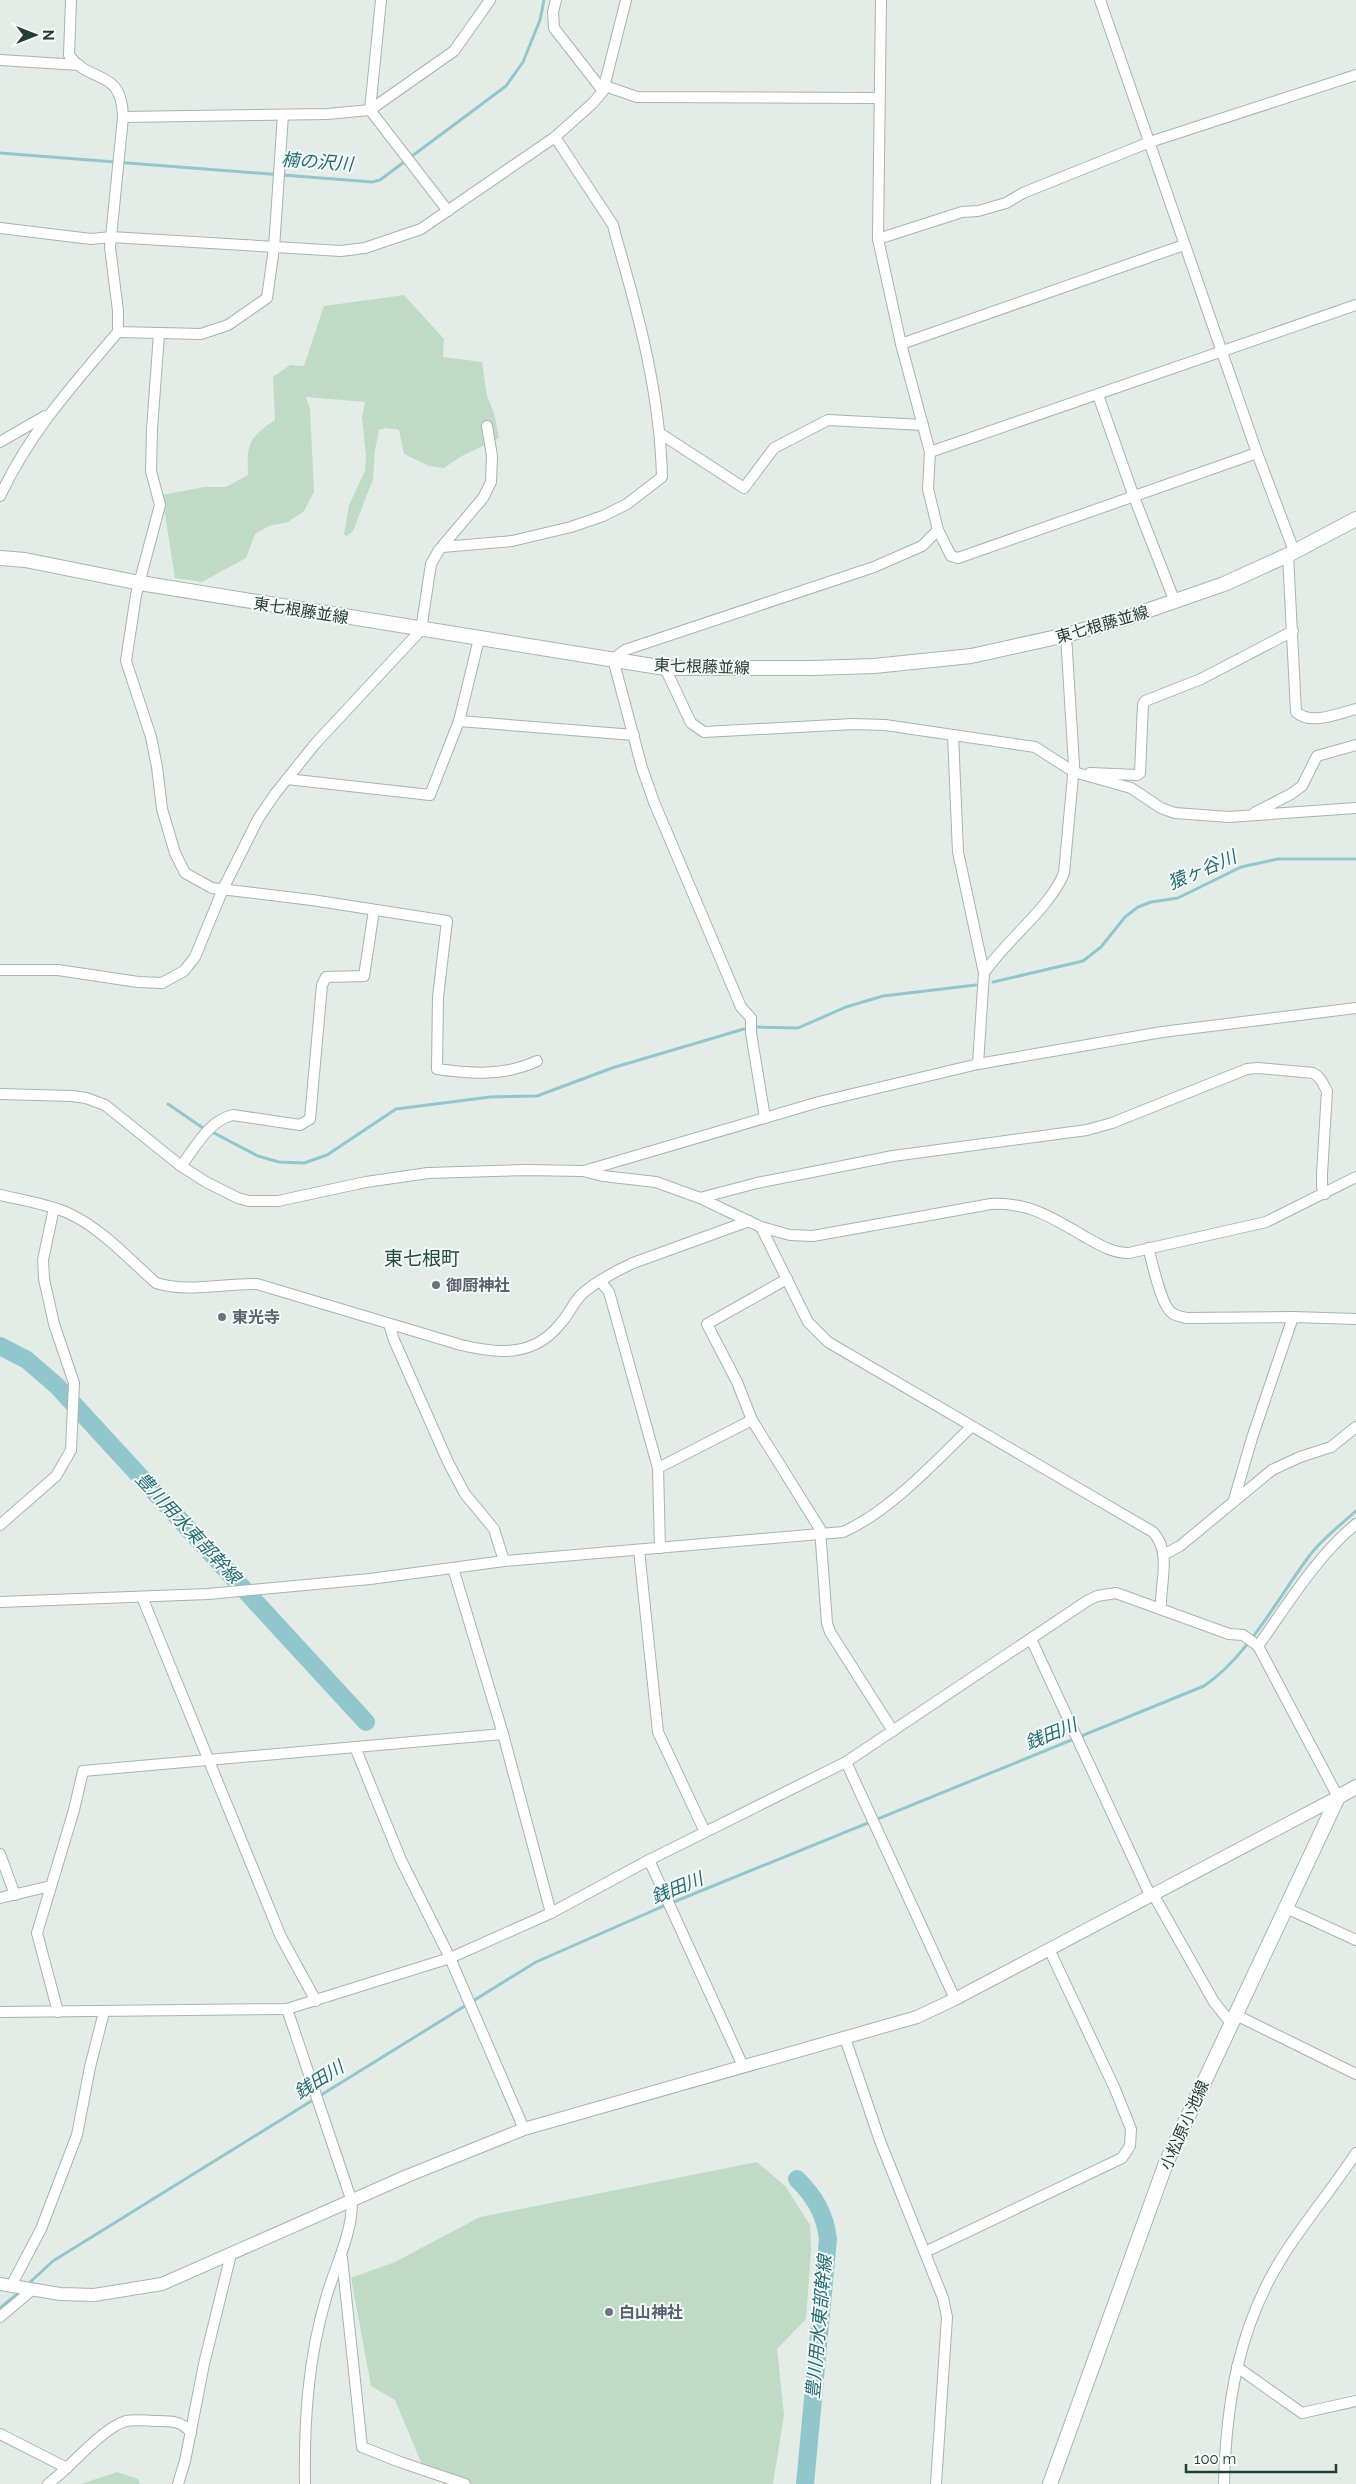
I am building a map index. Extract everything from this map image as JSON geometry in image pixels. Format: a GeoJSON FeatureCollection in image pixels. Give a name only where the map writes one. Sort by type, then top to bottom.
{"type":"FeatureCollection","features":[{"type":"Feature","properties":{"kind":"main road","name":"東七根藤並線"},"geometry":{"type":"LineString","coordinates":[[0,558],[25,560],[140,583],[421,630],[664,668],[874,666],[971,656],[1066,635],[1175,602],[1224,584],[1291,553],[1356,519]]}},
{"type":"Feature","properties":{"kind":"main road"},"geometry":{"type":"LineString","coordinates":[[1338,1797],[1356,1788]]}},
{"type":"Feature","properties":{"kind":"main road","name":"小松原小池線"},"geometry":{"type":"LineString","coordinates":[[1050,2484],[1166,2163],[1338,1797]]}},
{"type":"Feature","properties":{"kind":"street"},"geometry":{"type":"LineString","coordinates":[[0,496],[14,467],[48,414],[118,332],[111,237],[123,117],[123,99],[112,83],[79,65],[69,55],[71,0]]}},
{"type":"Feature","properties":{"kind":"street"},"geometry":{"type":"LineString","coordinates":[[381,0],[370,110],[448,211]]}},
{"type":"Feature","properties":{"kind":"street"},"geometry":{"type":"LineString","coordinates":[[123,117],[328,114],[370,110],[454,51],[490,0]]}},
{"type":"Feature","properties":{"kind":"street"},"geometry":{"type":"LineString","coordinates":[[556,0],[553,12],[554,28],[604,89],[637,97],[879,98]]}},
{"type":"Feature","properties":{"kind":"street"},"geometry":{"type":"LineString","coordinates":[[0,228],[91,239],[111,237],[341,251],[366,248],[421,229],[555,137],[593,103],[604,89],[626,0]]}},
{"type":"Feature","properties":{"kind":"street"},"geometry":{"type":"LineString","coordinates":[[881,0],[878,238],[901,344],[930,452],[928,489],[938,530],[951,556],[958,558],[1257,454]]}},
{"type":"Feature","properties":{"kind":"street"},"geometry":{"type":"LineString","coordinates":[[1100,0],[1184,245],[1223,350],[1291,553],[1296,712],[1301,717],[1316,718],[1356,708]]}},
{"type":"Feature","properties":{"kind":"street"},"geometry":{"type":"LineString","coordinates":[[0,60],[79,65]]}},
{"type":"Feature","properties":{"kind":"street"},"geometry":{"type":"LineString","coordinates":[[878,238],[962,212],[978,211],[1006,203],[1023,193],[1150,142],[1356,75]]}},
{"type":"Feature","properties":{"kind":"street"},"geometry":{"type":"LineString","coordinates":[[118,332],[201,334],[228,325],[266,298],[274,248],[283,114]]}},
{"type":"Feature","properties":{"kind":"street"},"geometry":{"type":"LineString","coordinates":[[442,547],[512,541],[570,527],[603,516],[627,504],[662,477],[661,434],[644,334],[612,224],[555,137]]}},
{"type":"Feature","properties":{"kind":"street"},"geometry":{"type":"LineString","coordinates":[[901,344],[1184,245]]}},
{"type":"Feature","properties":{"kind":"street"},"geometry":{"type":"LineString","coordinates":[[930,452],[1098,396],[1223,350],[1356,305]]}},
{"type":"Feature","properties":{"kind":"street"},"geometry":{"type":"LineString","coordinates":[[159,334],[151,471],[160,505],[136,595],[126,661],[151,737],[162,809],[175,853],[186,873],[197,882],[212,888],[312,900],[447,922],[438,996],[437,1069],[460,1072],[505,1072],[537,1061]]}},
{"type":"Feature","properties":{"kind":"street"},"geometry":{"type":"LineString","coordinates":[[1098,396],[1134,497],[1175,602]]}},
{"type":"Feature","properties":{"kind":"street"},"geometry":{"type":"LineString","coordinates":[[0,442],[48,414]]}},
{"type":"Feature","properties":{"kind":"street"},"geometry":{"type":"LineString","coordinates":[[661,434],[744,488],[774,448],[828,420],[923,424]]}},
{"type":"Feature","properties":{"kind":"street"},"geometry":{"type":"LineString","coordinates":[[0,970],[58,970],[138,982],[162,983],[184,971],[195,957],[223,889],[258,819],[287,779],[316,744],[421,630],[431,564],[442,547],[483,498],[491,482],[492,456],[487,426]]}},
{"type":"Feature","properties":{"kind":"street"},"geometry":{"type":"LineString","coordinates":[[765,1118],[751,1033],[751,1018],[741,1007],[654,802],[621,697],[613,659],[625,650],[874,567],[922,546],[938,530]]}},
{"type":"Feature","properties":{"kind":"street"},"geometry":{"type":"LineString","coordinates":[[1074,772],[1137,775],[1140,773],[1143,704],[1145,701],[1201,679],[1292,631]]}},
{"type":"Feature","properties":{"kind":"street"},"geometry":{"type":"LineString","coordinates":[[984,973],[1061,880],[1066,859],[1074,772],[1066,635]]}},
{"type":"Feature","properties":{"kind":"street"},"geometry":{"type":"LineString","coordinates":[[287,779],[430,795],[460,720],[479,639]]}},
{"type":"Feature","properties":{"kind":"street"},"geometry":{"type":"LineString","coordinates":[[664,668],[691,723],[695,728],[704,732],[868,724],[1036,747],[1074,772],[1132,788],[1161,808],[1175,813],[1229,817],[1356,808]]}},
{"type":"Feature","properties":{"kind":"street"},"geometry":{"type":"LineString","coordinates":[[460,720],[634,735]]}},
{"type":"Feature","properties":{"kind":"street"},"geometry":{"type":"LineString","coordinates":[[953,735],[958,852],[984,973],[978,1064]]}},
{"type":"Feature","properties":{"kind":"street"},"geometry":{"type":"LineString","coordinates":[[1251,815],[1291,794],[1302,786],[1314,759],[1321,754],[1356,745]]}},
{"type":"Feature","properties":{"kind":"street"},"geometry":{"type":"LineString","coordinates":[[181,1166],[214,1123],[222,1117],[233,1115],[300,1125],[310,1119],[312,1114],[322,985],[326,977],[364,976],[374,910]]}},
{"type":"Feature","properties":{"kind":"street"},"geometry":{"type":"LineString","coordinates":[[583,1171],[820,1102],[978,1064],[1162,1032],[1356,1008]]}},
{"type":"Feature","properties":{"kind":"street"},"geometry":{"type":"LineString","coordinates":[[700,1198],[757,1183],[893,1156],[1087,1130],[1112,1123],[1224,1078],[1258,1068],[1313,1073],[1318,1076],[1327,1091],[1322,1174],[1322,1187],[1325,1194]]}},
{"type":"Feature","properties":{"kind":"street"},"geometry":{"type":"LineString","coordinates":[[0,1094],[72,1096],[86,1098],[105,1105],[181,1166],[222,1190],[249,1201],[278,1201],[366,1182],[428,1173],[525,1170],[583,1171],[603,1176],[656,1182],[700,1198],[761,1227],[790,1235],[813,1236],[991,1204],[1010,1203],[1036,1210],[1112,1251],[1129,1253],[1266,1222],[1356,1178]]}},
{"type":"Feature","properties":{"kind":"street"},"geometry":{"type":"LineString","coordinates":[[0,1195],[54,1208],[77,1218],[98,1233],[156,1283],[166,1286],[191,1287],[232,1283],[256,1284],[389,1324],[488,1351],[509,1352],[530,1348],[552,1333],[584,1292],[633,1263],[749,1221]]}},
{"type":"Feature","properties":{"kind":"street"},"geometry":{"type":"LineString","coordinates":[[0,1525],[56,1476],[71,1450],[74,1383],[54,1324],[44,1279],[43,1260],[54,1208]]}},
{"type":"Feature","properties":{"kind":"street"},"geometry":{"type":"LineString","coordinates":[[761,1227],[808,1322],[828,1342],[1153,1532],[1160,1540],[1165,1554],[1161,1608]]}},
{"type":"Feature","properties":{"kind":"street"},"geometry":{"type":"LineString","coordinates":[[1148,1248],[1163,1296],[1174,1314],[1188,1318],[1293,1317],[1356,1319]]}},
{"type":"Feature","properties":{"kind":"street"},"geometry":{"type":"LineString","coordinates":[[787,1280],[706,1324],[737,1382],[752,1420],[821,1533],[827,1623],[893,1731]]}},
{"type":"Feature","properties":{"kind":"street"},"geometry":{"type":"LineString","coordinates":[[601,1282],[609,1292],[658,1468],[660,1548]]}},
{"type":"Feature","properties":{"kind":"street"},"geometry":{"type":"LineString","coordinates":[[1234,1500],[1252,1438],[1293,1317]]}},
{"type":"Feature","properties":{"kind":"street"},"geometry":{"type":"LineString","coordinates":[[389,1324],[394,1340],[448,1462],[465,1494],[494,1529],[504,1561]]}},
{"type":"Feature","properties":{"kind":"street"},"geometry":{"type":"LineString","coordinates":[[658,1468],[752,1420]]}},
{"type":"Feature","properties":{"kind":"street"},"geometry":{"type":"LineString","coordinates":[[0,1602],[208,1594],[504,1561],[842,1532],[858,1525],[882,1509],[971,1427]]}},
{"type":"Feature","properties":{"kind":"street"},"geometry":{"type":"LineString","coordinates":[[1165,1554],[1180,1546],[1272,1470],[1300,1457],[1331,1447],[1356,1427]]}},
{"type":"Feature","properties":{"kind":"street"},"geometry":{"type":"LineString","coordinates":[[1258,1646],[1308,1575],[1344,1534],[1356,1524]]}},
{"type":"Feature","properties":{"kind":"street"},"geometry":{"type":"LineString","coordinates":[[640,1550],[658,1732],[705,1832]]}},
{"type":"Feature","properties":{"kind":"street"},"geometry":{"type":"LineString","coordinates":[[453,1568],[504,1734],[551,1912]]}},
{"type":"Feature","properties":{"kind":"street"},"geometry":{"type":"LineString","coordinates":[[0,2012],[287,2009],[450,1958],[551,1912],[649,1860],[846,1762],[1087,1601],[1108,1592],[1161,1608],[1229,1634],[1243,1635],[1258,1646],[1338,1797],[955,2000],[917,2017],[524,2129],[407,2176],[352,2202],[162,2284],[130,2291],[94,2295],[60,2294],[6,2285],[48,2211],[77,2135],[90,2067],[104,2012]]}},
{"type":"Feature","properties":{"kind":"street"},"geometry":{"type":"LineString","coordinates":[[142,1597],[281,1937],[316,2001]]}},
{"type":"Feature","properties":{"kind":"street"},"geometry":{"type":"LineString","coordinates":[[1031,1639],[1152,1894],[1214,2002],[1233,2019],[1356,2074]]}},
{"type":"Feature","properties":{"kind":"street"},"geometry":{"type":"LineString","coordinates":[[58,2012],[37,1933],[74,1810],[82,1771],[504,1734]]}},
{"type":"Feature","properties":{"kind":"street"},"geometry":{"type":"LineString","coordinates":[[355,1747],[400,1860],[450,1958],[524,2129]]}},
{"type":"Feature","properties":{"kind":"street"},"geometry":{"type":"LineString","coordinates":[[846,1762],[955,2000]]}},
{"type":"Feature","properties":{"kind":"street"},"geometry":{"type":"LineString","coordinates":[[0,1854],[15,1895]]}},
{"type":"Feature","properties":{"kind":"street"},"geometry":{"type":"LineString","coordinates":[[649,1860],[743,2066]]}},
{"type":"Feature","properties":{"kind":"street"},"geometry":{"type":"LineString","coordinates":[[0,1898],[51,1886]]}},
{"type":"Feature","properties":{"kind":"street"},"geometry":{"type":"LineString","coordinates":[[1286,1908],[1356,1940]]}},
{"type":"Feature","properties":{"kind":"street"},"geometry":{"type":"LineString","coordinates":[[925,2252],[1122,2158],[1130,2146],[1131,2129],[1115,2089],[1049,1949]]}},
{"type":"Feature","properties":{"kind":"street"},"geometry":{"type":"LineString","coordinates":[[287,2009],[352,2202],[352,2211],[342,2254],[326,2298],[308,2376],[304,2429],[305,2484]]}},
{"type":"Feature","properties":{"kind":"street"},"geometry":{"type":"LineString","coordinates":[[845,2038],[880,2141],[925,2252],[948,2318],[936,2484]]}},
{"type":"Feature","properties":{"kind":"street"},"geometry":{"type":"LineString","coordinates":[[1224,2484],[1225,2432],[1237,2367],[1253,2313],[1283,2256],[1356,2154]]}},
{"type":"Feature","properties":{"kind":"street"},"geometry":{"type":"LineString","coordinates":[[178,2484],[191,2434],[204,2364],[231,2254]]}},
{"type":"Feature","properties":{"kind":"street"},"geometry":{"type":"LineString","coordinates":[[342,2254],[362,2446],[400,2462],[465,2484]]}},
{"type":"Feature","properties":{"kind":"street"},"geometry":{"type":"LineString","coordinates":[[0,2317],[29,2290]]}},
{"type":"Feature","properties":{"kind":"street"},"geometry":{"type":"LineString","coordinates":[[1237,2367],[1302,2413],[1356,2401]]}},
{"type":"Feature","properties":{"kind":"street"},"geometry":{"type":"LineString","coordinates":[[48,2484],[103,2435],[118,2424],[128,2420],[173,2421],[186,2426],[191,2434]]}},
{"type":"Feature","properties":{"kind":"street"},"geometry":{"type":"LineString","coordinates":[[0,2434],[67,2468]]}},
{"type":"Feature","properties":{"kind":"green space"},"geometry":{"type":"Polygon","coordinates":[[[404,295],[444,339],[443,357],[482,362],[487,396],[494,413],[499,438],[460,457],[444,468],[429,466],[404,454],[399,430],[386,428],[379,430],[375,450],[373,479],[353,531],[347,536],[344,535],[349,505],[365,471],[366,456],[362,417],[365,402],[306,397],[310,409],[314,492],[304,511],[288,522],[269,526],[255,534],[246,558],[202,582],[175,578],[162,495],[204,487],[226,487],[248,475],[248,455],[251,442],[259,432],[275,420],[273,377],[290,365],[304,366],[324,306],[404,295]]]}},
{"type":"Feature","properties":{"kind":"green space"},"geometry":{"type":"Polygon","coordinates":[[[757,2162],[786,2187],[810,2225],[811,2250],[806,2319],[777,2349],[784,2415],[773,2484],[451,2484],[421,2462],[395,2400],[371,2386],[351,2278],[395,2262],[480,2217],[757,2162]]]}},
{"type":"Feature","properties":{"kind":"green space"},"geometry":{"type":"Polygon","coordinates":[[[117,2472],[138,2479],[140,2484],[81,2484],[117,2472]]]}},
{"type":"Feature","properties":{"kind":"waterway","name":"楠の沢川"},"geometry":{"type":"LineString","coordinates":[[0,153],[372,182],[380,180],[506,86],[523,62],[540,20],[544,0]]}},
{"type":"Feature","properties":{"kind":"waterway","name":"猿ヶ谷川"},"geometry":{"type":"LineString","coordinates":[[993,982],[1083,961],[1101,947],[1125,917],[1138,907],[1151,902],[1178,898],[1241,867],[1278,859],[1356,859]]}},
{"type":"Feature","properties":{"kind":"waterway","name":"猿ヶ谷川"},"geometry":{"type":"LineString","coordinates":[[755,1027],[798,1028],[846,1007],[883,996],[976,985]]}},
{"type":"Feature","properties":{"kind":"waterway"},"geometry":{"type":"LineString","coordinates":[[214,1133],[258,1156],[279,1162],[304,1163],[327,1155],[396,1109],[490,1097],[537,1096],[612,1068],[744,1029]]}},
{"type":"Feature","properties":{"kind":"waterway"},"geometry":{"type":"LineString","coordinates":[[168,1104],[203,1128]]}},
{"type":"Feature","properties":{"kind":"waterway","name":"豊川用水東部幹線"},"geometry":{"type":"LineString","coordinates":[[0,1346],[27,1360],[57,1386],[366,1722]]}},
{"type":"Feature","properties":{"kind":"waterway","name":"銭田川"},"geometry":{"type":"LineString","coordinates":[[27,2285],[53,2261],[536,1962],[659,1908],[1204,1686],[1220,1674],[1247,1644],[1312,1552],[1356,1511]]}},
{"type":"Feature","properties":{"kind":"waterway","name":"豊川用水東部幹線"},"geometry":{"type":"LineString","coordinates":[[797,2179],[818,2206],[827,2230],[828,2239],[805,2484]]}},
{"type":"Feature","properties":{"kind":"waterway","name":"銭田川"},"geometry":{"type":"LineString","coordinates":[[0,2308],[21,2291]]}},
{"type":"Feature","properties":{"kind":"place","name":"御厨神社"},"geometry":{"type":"Point","coordinates":[436,1285]}},
{"type":"Feature","properties":{"kind":"place","name":"東光寺"},"geometry":{"type":"Point","coordinates":[222,1317]}},
{"type":"Feature","properties":{"kind":"place","name":"白山神社"},"geometry":{"type":"Point","coordinates":[609,2312]}},
{"type":"Feature","properties":{"kind":"district","name":"東七根町"},"geometry":{"type":"Point","coordinates":[422,1258]}}]}
